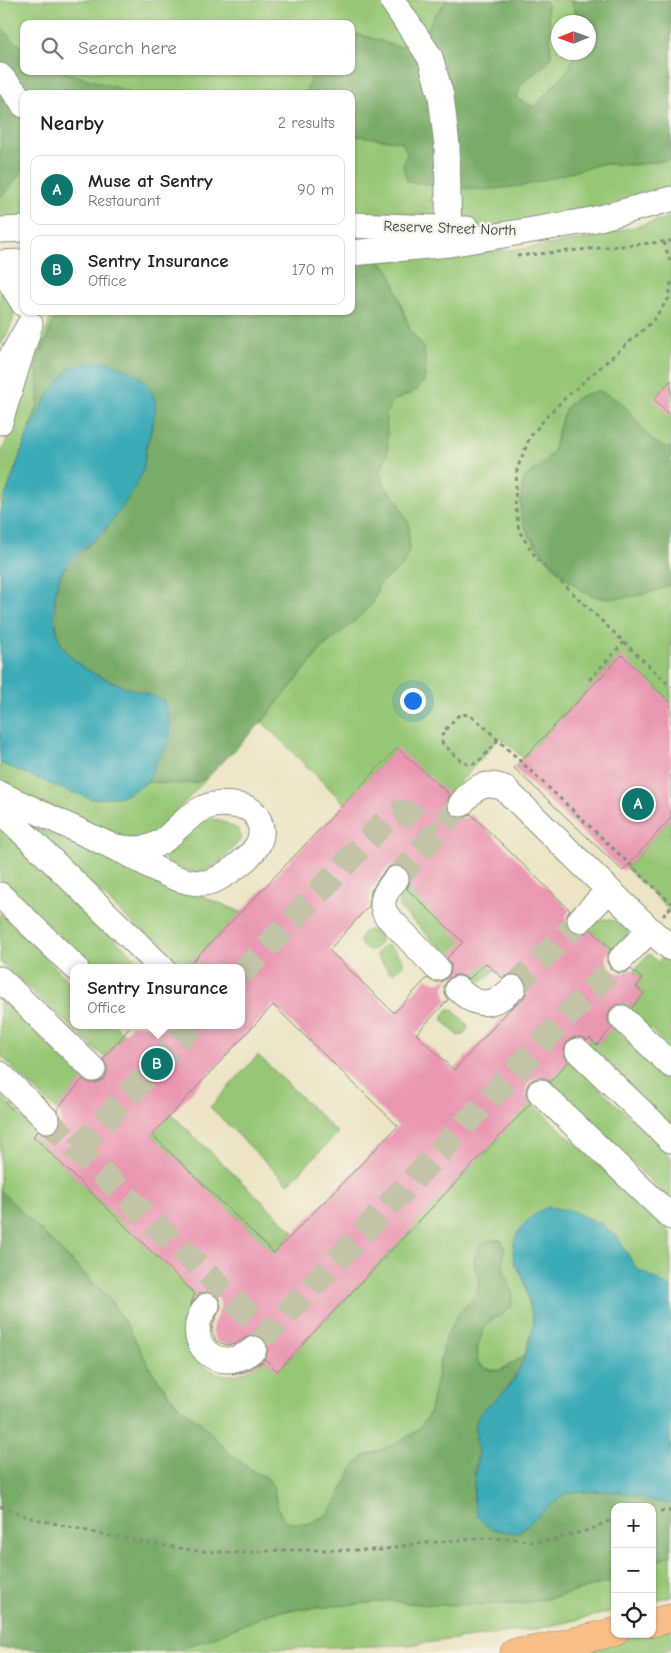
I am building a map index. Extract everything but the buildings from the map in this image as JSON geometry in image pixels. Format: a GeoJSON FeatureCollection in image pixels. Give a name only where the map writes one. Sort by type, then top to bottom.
{"type":"FeatureCollection","features":[{"type":"Feature","properties":{"kind":"main road"},"geometry":{"type":"LineString","coordinates":[[656,1621],[671,1618]]}},
{"type":"Feature","properties":{"kind":"main road"},"geometry":{"type":"LineString","coordinates":[[514,1653],[546,1648],[611,1633]]}},
{"type":"Feature","properties":{"kind":"street"},"geometry":{"type":"LineString","coordinates":[[392,0],[430,58],[441,96],[447,146],[449,236]]}},
{"type":"Feature","properties":{"kind":"street"},"geometry":{"type":"LineString","coordinates":[[0,76],[20,99]]}},
{"type":"Feature","properties":{"kind":"street","name":"Reserve Street North"},"geometry":{"type":"LineString","coordinates":[[355,252],[449,236],[524,230],[592,220],[671,199]]}},
{"type":"Feature","properties":{"kind":"street","name":"Reserve Street North"},"geometry":{"type":"LineString","coordinates":[[355,225],[449,236]]}},
{"type":"Feature","properties":{"kind":"street"},"geometry":{"type":"LineString","coordinates":[[0,230],[20,229]]}},
{"type":"Feature","properties":{"kind":"street"},"geometry":{"type":"LineString","coordinates":[[0,263],[20,262]]}},
{"type":"Feature","properties":{"kind":"street"},"geometry":{"type":"LineString","coordinates":[[0,272],[9,280],[20,297]]}},
{"type":"Feature","properties":{"kind":"street"},"geometry":{"type":"LineString","coordinates":[[0,377],[29,315]]}},
{"type":"Feature","properties":{"kind":"street"},"geometry":{"type":"LineString","coordinates":[[0,422],[29,315]]}},
{"type":"Feature","properties":{"kind":"street"},"geometry":{"type":"LineString","coordinates":[[461,804],[468,794],[479,786],[492,784],[504,788],[650,930],[671,948]]}},
{"type":"Feature","properties":{"kind":"street"},"geometry":{"type":"LineString","coordinates":[[0,794],[172,876],[186,881],[207,883],[223,877],[255,848],[261,836],[260,820],[250,809],[218,804],[194,812],[166,838],[152,846],[144,849],[125,849],[111,846]]}},
{"type":"Feature","properties":{"kind":"street"},"geometry":{"type":"LineString","coordinates":[[0,810],[158,964]]}},
{"type":"Feature","properties":{"kind":"street"},"geometry":{"type":"LineString","coordinates":[[396,879],[383,898],[383,910],[437,968]]}},
{"type":"Feature","properties":{"kind":"street"},"geometry":{"type":"LineString","coordinates":[[580,920],[609,890]]}},
{"type":"Feature","properties":{"kind":"street"},"geometry":{"type":"LineString","coordinates":[[0,895],[72,964]]}},
{"type":"Feature","properties":{"kind":"street"},"geometry":{"type":"LineString","coordinates":[[621,959],[650,930]]}},
{"type":"Feature","properties":{"kind":"street"},"geometry":{"type":"LineString","coordinates":[[0,979],[93,1069]]}},
{"type":"Feature","properties":{"kind":"street"},"geometry":{"type":"LineString","coordinates":[[458,989],[471,1001],[486,1003],[501,999],[513,988]]}},
{"type":"Feature","properties":{"kind":"street"},"geometry":{"type":"LineString","coordinates":[[622,1018],[671,1065]]}},
{"type":"Feature","properties":{"kind":"street"},"geometry":{"type":"LineString","coordinates":[[578,1051],[671,1140]]}},
{"type":"Feature","properties":{"kind":"street"},"geometry":{"type":"LineString","coordinates":[[0,1074],[47,1120]]}},
{"type":"Feature","properties":{"kind":"street"},"geometry":{"type":"LineString","coordinates":[[540,1092],[671,1217]]}},
{"type":"Feature","properties":{"kind":"street"},"geometry":{"type":"LineString","coordinates":[[207,1306],[200,1318],[198,1330],[200,1342],[208,1354],[213,1358],[232,1361],[254,1349]]}},
{"type":"Feature","properties":{"kind":"path"},"geometry":{"type":"LineString","coordinates":[[664,242],[671,265]]}},
{"type":"Feature","properties":{"kind":"path"},"geometry":{"type":"LineString","coordinates":[[671,282],[669,298],[652,322],[564,399],[530,437],[517,470],[515,501],[519,531],[537,559],[671,687]]}},
{"type":"Feature","properties":{"kind":"path"},"geometry":{"type":"LineString","coordinates":[[589,680],[624,642]]}},
{"type":"Feature","properties":{"kind":"path"},"geometry":{"type":"LineString","coordinates":[[498,740],[477,764],[470,765],[461,762],[442,744],[441,740],[443,733],[458,716],[466,714],[472,717],[498,740],[671,903]]}},
{"type":"Feature","properties":{"kind":"path"},"geometry":{"type":"LineString","coordinates":[[0,1506],[27,1517],[108,1536],[198,1551],[242,1553],[281,1550],[381,1550],[414,1544],[486,1538],[516,1539],[533,1542],[553,1540],[581,1532],[611,1520]]}},
{"type":"Feature","properties":{"kind":"path"},"geometry":{"type":"LineString","coordinates":[[656,1511],[671,1511]]}},
{"type":"Feature","properties":{"kind":"green space"},"geometry":{"type":"Polygon","coordinates":[[[0,0],[671,0],[671,199],[524,230],[355,225],[355,90],[20,90],[20,229],[0,230],[0,0]]]}},
{"type":"Feature","properties":{"kind":"green space"},"geometry":{"type":"Polygon","coordinates":[[[447,0],[546,0],[550,26],[551,56],[546,64],[521,84],[517,99],[534,107],[569,69],[572,60],[596,60],[596,15],[577,15],[570,0],[671,0],[671,160],[633,165],[601,164],[522,186],[483,190],[407,181],[403,166],[407,153],[402,142],[355,136],[355,90],[306,90],[312,75],[355,75],[355,34],[400,47],[425,35],[432,19],[447,0]]]}},
{"type":"Feature","properties":{"kind":"green space"},"geometry":{"type":"Polygon","coordinates":[[[0,25],[12,40],[20,45],[20,75],[74,75],[122,90],[20,90],[20,173],[0,198],[0,25]]]}},
{"type":"Feature","properties":{"kind":"green space"},"geometry":{"type":"Polygon","coordinates":[[[671,217],[671,448],[655,442],[642,430],[619,402],[598,391],[563,414],[553,452],[534,470],[522,517],[528,534],[540,551],[568,580],[599,598],[641,595],[671,584],[671,703],[621,655],[523,758],[500,737],[449,795],[396,748],[345,804],[262,722],[324,646],[356,620],[373,603],[379,584],[402,566],[397,500],[385,487],[380,473],[388,450],[386,415],[393,401],[417,390],[423,347],[410,330],[390,272],[380,261],[520,249],[592,238],[671,217]]]}},
{"type":"Feature","properties":{"kind":"green space"},"geometry":{"type":"Polygon","coordinates":[[[380,261],[390,272],[410,330],[423,347],[426,363],[424,381],[417,390],[393,401],[386,415],[388,450],[380,473],[385,487],[397,500],[409,524],[409,550],[402,566],[379,584],[373,603],[356,620],[324,646],[262,722],[208,777],[195,783],[148,782],[155,764],[169,743],[148,694],[135,691],[86,670],[67,653],[57,637],[55,594],[63,570],[107,528],[134,487],[144,468],[146,448],[153,425],[71,368],[50,392],[29,431],[38,405],[36,365],[56,315],[355,315],[355,262],[380,261]]]}},
{"type":"Feature","properties":{"kind":"green space"},"geometry":{"type":"Polygon","coordinates":[[[0,284],[12,301],[14,314],[11,326],[0,346],[0,284]]]}},
{"type":"Feature","properties":{"kind":"green space"},"geometry":{"type":"Polygon","coordinates":[[[52,315],[56,315],[36,365],[38,405],[0,510],[0,459],[26,382],[52,315]]]}},
{"type":"Feature","properties":{"kind":"green space"},"geometry":{"type":"Polygon","coordinates":[[[598,391],[621,403],[651,439],[671,448],[671,584],[656,591],[637,596],[601,598],[578,587],[566,578],[543,554],[527,529],[520,509],[524,478],[551,455],[568,405],[579,397],[598,391]]]}},
{"type":"Feature","properties":{"kind":"green space"},"geometry":{"type":"Polygon","coordinates":[[[0,763],[25,773],[124,796],[148,782],[195,783],[208,777],[156,833],[145,838],[112,837],[0,783],[0,763]]]}},
{"type":"Feature","properties":{"kind":"green space"},"geometry":{"type":"Polygon","coordinates":[[[671,818],[671,911],[626,868],[671,818]]]}},
{"type":"Feature","properties":{"kind":"green space"},"geometry":{"type":"Polygon","coordinates":[[[209,819],[220,820],[239,830],[241,837],[238,843],[216,866],[196,874],[165,861],[167,853],[182,835],[209,819]]]}},
{"type":"Feature","properties":{"kind":"green space"},"geometry":{"type":"Polygon","coordinates":[[[29,825],[241,912],[190,964],[176,964],[29,825]]]}},
{"type":"Feature","properties":{"kind":"green space"},"geometry":{"type":"Polygon","coordinates":[[[0,828],[141,964],[89,964],[0,879],[0,828]]]}},
{"type":"Feature","properties":{"kind":"green space"},"geometry":{"type":"Polygon","coordinates":[[[405,887],[494,970],[487,978],[479,981],[472,979],[399,907],[399,897],[405,887]]]}},
{"type":"Feature","properties":{"kind":"green space"},"geometry":{"type":"Polygon","coordinates":[[[0,913],[70,982],[70,1026],[0,962],[0,913]]]}},
{"type":"Feature","properties":{"kind":"green space"},"geometry":{"type":"Polygon","coordinates":[[[604,919],[622,922],[628,929],[627,934],[612,950],[590,929],[598,921],[604,919]]]}},
{"type":"Feature","properties":{"kind":"green space"},"geometry":{"type":"Polygon","coordinates":[[[370,930],[377,933],[380,940],[377,947],[370,950],[363,947],[360,940],[363,933],[370,930]]]}},
{"type":"Feature","properties":{"kind":"green space"},"geometry":{"type":"Polygon","coordinates":[[[384,946],[389,946],[403,959],[403,965],[395,973],[390,972],[376,956],[377,952],[384,946]]]}},
{"type":"Feature","properties":{"kind":"green space"},"geometry":{"type":"Polygon","coordinates":[[[649,954],[658,962],[664,955],[671,961],[671,1050],[630,1009],[644,994],[636,987],[642,979],[634,971],[649,954]]]}},
{"type":"Feature","properties":{"kind":"green space"},"geometry":{"type":"Polygon","coordinates":[[[0,998],[84,1079],[56,1110],[0,1055],[0,998]]]}},
{"type":"Feature","properties":{"kind":"green space"},"geometry":{"type":"Polygon","coordinates":[[[448,1009],[452,1009],[467,1024],[468,1028],[463,1035],[458,1036],[443,1020],[443,1016],[448,1009]]]}},
{"type":"Feature","properties":{"kind":"green space"},"geometry":{"type":"Polygon","coordinates":[[[613,1027],[671,1082],[671,1125],[585,1043],[590,1038],[598,1044],[613,1027]]]}},
{"type":"Feature","properties":{"kind":"green space"},"geometry":{"type":"Polygon","coordinates":[[[73,1029],[119,1029],[124,1034],[104,1057],[73,1029]]]}},
{"type":"Feature","properties":{"kind":"green space"},"geometry":{"type":"Polygon","coordinates":[[[258,1055],[338,1133],[288,1184],[210,1107],[258,1055]]]}},
{"type":"Feature","properties":{"kind":"green space"},"geometry":{"type":"Polygon","coordinates":[[[570,1060],[671,1157],[671,1200],[548,1084],[570,1060]]]}},
{"type":"Feature","properties":{"kind":"green space"},"geometry":{"type":"Polygon","coordinates":[[[0,1095],[36,1131],[33,1136],[197,1295],[187,1315],[186,1334],[191,1351],[202,1364],[216,1372],[232,1375],[249,1370],[264,1358],[278,1371],[531,1102],[671,1233],[671,1288],[636,1268],[627,1253],[570,1210],[514,1262],[523,1277],[534,1324],[524,1356],[500,1370],[488,1371],[478,1363],[479,1341],[489,1322],[502,1315],[507,1279],[503,1269],[504,1246],[501,1240],[489,1240],[475,1269],[479,1278],[478,1288],[472,1300],[458,1314],[439,1362],[436,1388],[429,1414],[418,1430],[398,1443],[362,1457],[327,1516],[308,1524],[293,1523],[283,1520],[277,1505],[273,1486],[266,1477],[254,1472],[229,1453],[203,1425],[176,1403],[151,1370],[130,1330],[110,1299],[0,1190],[0,1095]]]}},
{"type":"Feature","properties":{"kind":"green space"},"geometry":{"type":"Polygon","coordinates":[[[171,1114],[294,1232],[274,1253],[152,1135],[171,1114]]]}},
{"type":"Feature","properties":{"kind":"green space"},"geometry":{"type":"Polygon","coordinates":[[[0,1190],[108,1298],[130,1330],[151,1370],[175,1403],[203,1425],[229,1453],[254,1472],[266,1477],[273,1486],[277,1505],[283,1519],[293,1523],[308,1524],[328,1514],[337,1501],[351,1470],[363,1457],[398,1443],[418,1430],[429,1414],[446,1337],[458,1314],[472,1300],[478,1288],[479,1278],[475,1269],[474,1259],[480,1245],[489,1240],[501,1240],[504,1246],[503,1269],[513,1292],[511,1307],[485,1325],[477,1349],[478,1363],[497,1371],[502,1370],[524,1356],[517,1373],[505,1391],[481,1412],[475,1429],[478,1449],[473,1484],[474,1501],[518,1533],[566,1493],[622,1492],[671,1504],[671,1555],[656,1561],[656,1503],[611,1503],[611,1581],[563,1595],[518,1604],[429,1605],[388,1601],[273,1612],[212,1638],[173,1651],[117,1653],[0,1648],[0,1190]]]}},
{"type":"Feature","properties":{"kind":"green space"},"geometry":{"type":"Polygon","coordinates":[[[671,1555],[671,1596],[656,1600],[656,1593],[656,1561],[671,1555]]]}},
{"type":"Feature","properties":{"kind":"green space"},"geometry":{"type":"Polygon","coordinates":[[[611,1581],[611,1612],[536,1629],[409,1645],[173,1651],[212,1638],[273,1612],[388,1601],[429,1605],[518,1604],[563,1595],[611,1581]]]}},
{"type":"Feature","properties":{"kind":"green space"},"geometry":{"type":"Polygon","coordinates":[[[671,1628],[671,1649],[655,1653],[562,1653],[627,1638],[656,1638],[656,1631],[671,1628]]]}},
{"type":"Feature","properties":{"kind":"water"},"geometry":{"type":"Polygon","coordinates":[[[102,361],[133,372],[146,382],[154,396],[154,416],[145,450],[144,467],[133,490],[106,528],[70,561],[62,571],[58,580],[54,602],[55,625],[62,646],[78,663],[101,677],[163,700],[171,723],[169,743],[155,764],[148,782],[124,796],[93,799],[62,789],[0,763],[0,511],[29,431],[50,392],[71,368],[86,363],[102,361]]]}},
{"type":"Feature","properties":{"kind":"water"},"geometry":{"type":"Polygon","coordinates":[[[547,1207],[570,1210],[601,1224],[617,1237],[636,1268],[671,1288],[671,1504],[622,1492],[566,1493],[518,1533],[497,1530],[488,1526],[480,1519],[476,1512],[474,1488],[478,1455],[476,1427],[482,1411],[510,1385],[527,1351],[532,1334],[533,1321],[523,1277],[514,1261],[514,1243],[520,1228],[547,1207]]]}},
{"type":"Feature","properties":{"kind":"tunnel"},"geometry":{"type":"LineString","coordinates":[[396,879],[461,804]]}},
{"type":"Feature","properties":{"kind":"tunnel"},"geometry":{"type":"LineString","coordinates":[[245,970],[391,815],[398,813],[410,814],[434,835]]}},
{"type":"Feature","properties":{"kind":"tunnel"},"geometry":{"type":"LineString","coordinates":[[513,988],[580,920]]}},
{"type":"Feature","properties":{"kind":"tunnel"},"geometry":{"type":"LineString","coordinates":[[47,1120],[268,1333],[621,959]]}},
{"type":"Feature","properties":{"kind":"tunnel"},"geometry":{"type":"LineString","coordinates":[[78,1149],[189,1029]]}},
{"type":"Feature","properties":{"kind":"place","name":"Muse at Sentry"},"geometry":{"type":"Point","coordinates":[638,804]}},
{"type":"Feature","properties":{"kind":"place","name":"Sentry Insurance"},"geometry":{"type":"Point","coordinates":[157,1064]}}]}
